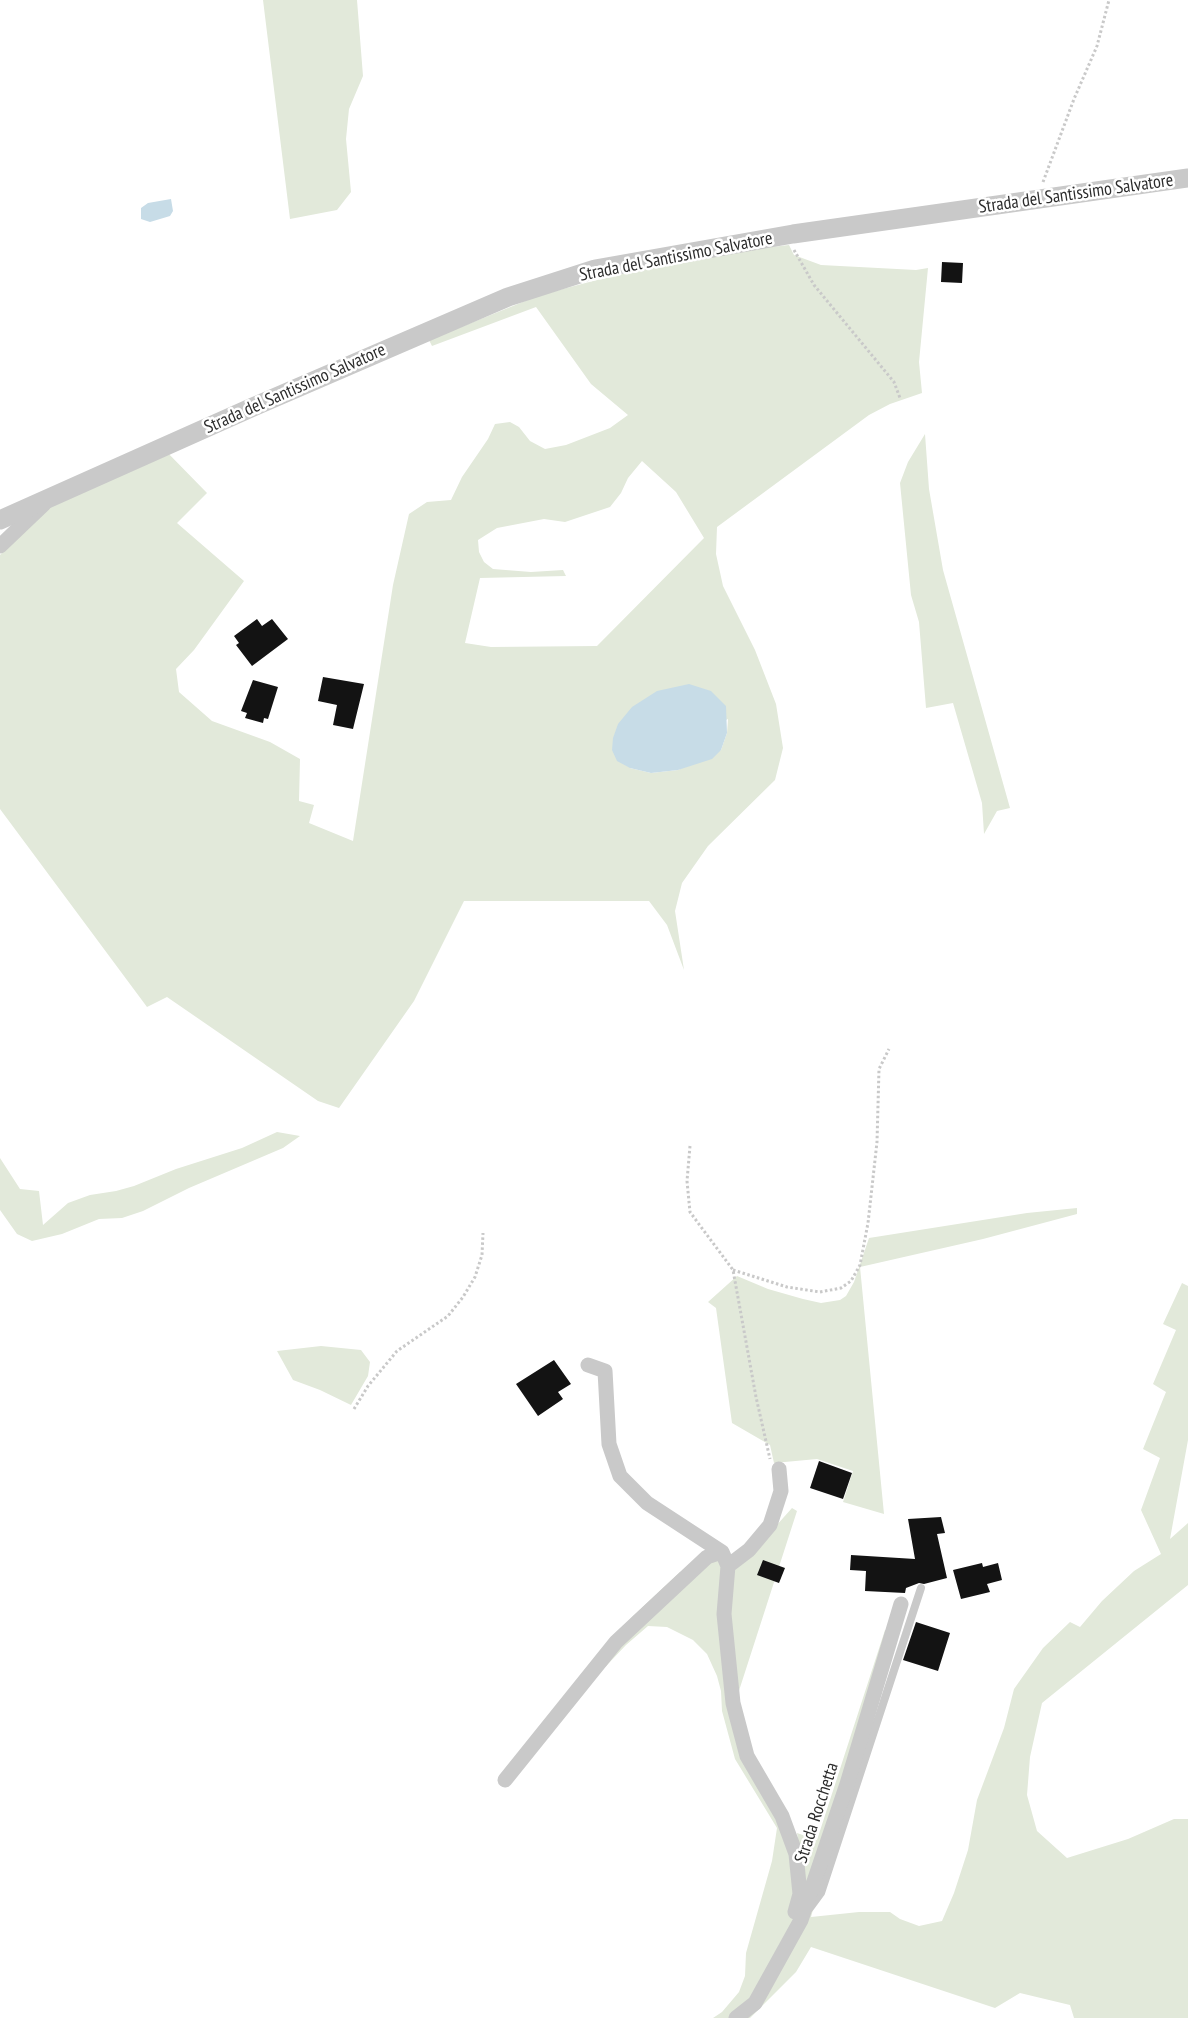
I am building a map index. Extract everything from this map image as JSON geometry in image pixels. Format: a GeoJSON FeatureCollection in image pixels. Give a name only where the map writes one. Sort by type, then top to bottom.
{"type":"FeatureCollection","features":[{"type":"Feature","properties":{"kind":"street","name":"Strada del Santissimo Salvatore"},"geometry":{"type":"LineString","coordinates":[[0,520],[253,407],[508,297],[595,269],[793,234],[1188,178]]}},
{"type":"Feature","properties":{"kind":"street"},"geometry":{"type":"LineString","coordinates":[[0,546],[49,499]]}},
{"type":"Feature","properties":{"kind":"street"},"geometry":{"type":"LineString","coordinates":[[588,1365],[605,1371],[609,1444],[620,1476],[648,1503],[725,1559]]}},
{"type":"Feature","properties":{"kind":"street"},"geometry":{"type":"LineString","coordinates":[[506,1780],[616,1642],[707,1557],[725,1559],[749,1550],[770,1525],[781,1491],[782,1482],[779,1469]]}},
{"type":"Feature","properties":{"kind":"street"},"geometry":{"type":"LineString","coordinates":[[725,1559],[724,1614],[733,1703],[746,1756],[782,1816],[796,1854],[800,1894],[788,1942]]}},
{"type":"Feature","properties":{"kind":"street","name":"Strada Rocchetta"},"geometry":{"type":"LineString","coordinates":[[736,2018],[755,2003],[801,1920],[847,1784],[901,1604]]}},
{"type":"Feature","properties":{"kind":"lane"},"geometry":{"type":"LineString","coordinates":[[801,1920],[821,1893],[921,1588]]}},
{"type":"Feature","properties":{"kind":"path"},"geometry":{"type":"LineString","coordinates":[[1037,199],[1074,99],[1097,46],[1109,0]]}},
{"type":"Feature","properties":{"kind":"path"},"geometry":{"type":"LineString","coordinates":[[793,234],[793,247],[798,261],[814,285],[894,382],[900,398]]}},
{"type":"Feature","properties":{"kind":"path"},"geometry":{"type":"LineString","coordinates":[[732,1270],[787,1286],[820,1292],[841,1288],[851,1281],[860,1264],[868,1223],[878,1142],[879,1069],[889,1049]]}},
{"type":"Feature","properties":{"kind":"path"},"geometry":{"type":"LineString","coordinates":[[690,1146],[687,1181],[690,1212],[732,1270],[768,1458],[779,1469]]}},
{"type":"Feature","properties":{"kind":"path"},"geometry":{"type":"LineString","coordinates":[[354,1409],[368,1386],[397,1351],[448,1316],[463,1297],[475,1276],[482,1255],[483,1233]]}},
{"type":"Feature","properties":{"kind":"green space"},"geometry":{"type":"Polygon","coordinates":[[[263,0],[357,0],[363,76],[349,109],[346,139],[351,192],[337,210],[290,219],[263,0]]]}},
{"type":"Feature","properties":{"kind":"green space"},"geometry":{"type":"Polygon","coordinates":[[[789,245],[794,255],[821,265],[916,270],[928,268],[919,362],[922,393],[890,404],[869,415],[717,527],[716,554],[723,586],[755,650],[776,704],[783,748],[775,780],[708,846],[682,883],[675,911],[684,970],[667,925],[649,901],[464,901],[414,1001],[339,1108],[318,1101],[167,997],[147,1007],[0,809],[0,555],[46,505],[164,449],[207,493],[177,523],[244,581],[194,650],[176,669],[179,692],[212,721],[270,742],[300,759],[299,801],[314,805],[309,823],[353,841],[393,585],[409,514],[427,502],[451,500],[462,477],[488,439],[495,424],[510,422],[519,427],[530,441],[545,449],[566,445],[610,428],[628,415],[591,384],[536,307],[432,346],[429,340],[540,295],[631,271],[736,251],[789,245]],[[642,461],[628,478],[621,493],[610,507],[565,522],[544,519],[497,528],[478,540],[479,552],[484,562],[493,569],[531,572],[563,570],[566,576],[480,578],[465,643],[491,647],[597,646],[704,538],[676,492],[642,461]],[[728,719],[630,768],[651,773],[678,770],[721,750],[727,733],[728,719]]]}},
{"type":"Feature","properties":{"kind":"green space"},"geometry":{"type":"Polygon","coordinates":[[[925,434],[929,489],[943,570],[1010,808],[997,811],[984,834],[982,803],[953,703],[926,708],[919,622],[911,595],[900,483],[908,462],[925,434]]]}},
{"type":"Feature","properties":{"kind":"green space"},"geometry":{"type":"Polygon","coordinates":[[[277,1132],[300,1136],[283,1148],[189,1188],[143,1211],[122,1218],[99,1219],[62,1234],[32,1241],[17,1234],[0,1210],[0,1158],[20,1189],[39,1191],[43,1225],[68,1203],[90,1195],[134,1186],[176,1169],[242,1148],[277,1132]]]}},
{"type":"Feature","properties":{"kind":"green space"},"geometry":{"type":"Polygon","coordinates":[[[1077,1208],[1077,1214],[983,1239],[860,1267],[884,1514],[843,1502],[853,1471],[817,1459],[774,1463],[770,1445],[732,1423],[716,1308],[708,1302],[737,1276],[768,1289],[803,1299],[821,1303],[840,1300],[846,1296],[854,1282],[869,1238],[1027,1213],[1077,1208]]]}},
{"type":"Feature","properties":{"kind":"green space"},"geometry":{"type":"Polygon","coordinates":[[[1182,1283],[1188,1286],[1188,1440],[1170,1539],[1188,1523],[1188,1585],[1042,1703],[1030,1757],[1027,1795],[1037,1831],[1067,1858],[1128,1839],[1174,1819],[1188,1819],[1188,2018],[1074,2018],[1070,2005],[1020,1993],[995,2008],[811,1947],[796,1972],[750,2018],[713,2018],[722,2012],[739,1992],[745,1976],[746,1953],[772,1861],[777,1828],[735,1759],[722,1711],[721,1691],[717,1676],[707,1654],[693,1640],[667,1627],[648,1626],[626,1645],[592,1681],[632,1617],[680,1572],[686,1572],[704,1553],[742,1564],[792,1508],[797,1511],[736,1700],[739,1725],[801,1858],[797,1833],[817,1840],[885,1630],[890,1632],[811,1917],[859,1912],[890,1912],[900,1919],[919,1926],[942,1921],[954,1893],[968,1850],[977,1800],[1004,1728],[1014,1689],[1043,1648],[1070,1622],[1080,1627],[1102,1601],[1134,1571],[1161,1554],[1141,1510],[1160,1458],[1143,1449],[1166,1392],[1153,1384],[1176,1330],[1163,1324],[1182,1283]]]}},
{"type":"Feature","properties":{"kind":"green space"},"geometry":{"type":"Polygon","coordinates":[[[321,1346],[361,1350],[370,1362],[368,1376],[351,1405],[320,1390],[293,1380],[277,1351],[321,1346]]]}},
{"type":"Feature","properties":{"kind":"water"},"geometry":{"type":"Polygon","coordinates":[[[171,199],[173,211],[170,216],[150,222],[141,219],[141,208],[148,203],[171,199]]]}},
{"type":"Feature","properties":{"kind":"water"},"geometry":{"type":"Polygon","coordinates":[[[689,684],[711,691],[726,706],[727,733],[721,750],[712,759],[678,770],[651,773],[630,768],[617,761],[612,750],[613,738],[618,724],[632,707],[657,691],[689,684]]]}},
{"type":"Feature","properties":{"kind":"building"},"geometry":{"type":"Polygon","coordinates":[[[942,262],[963,263],[962,283],[941,282],[942,262]]]}},
{"type":"Feature","properties":{"kind":"building"},"geometry":{"type":"Polygon","coordinates":[[[257,619],[262,626],[272,619],[288,639],[252,666],[236,645],[239,643],[234,636],[257,619]]]}},
{"type":"Feature","properties":{"kind":"building"},"geometry":{"type":"Polygon","coordinates":[[[323,677],[364,684],[353,729],[333,725],[337,705],[318,701],[323,677]]]}},
{"type":"Feature","properties":{"kind":"building"},"geometry":{"type":"Polygon","coordinates":[[[253,680],[278,687],[268,719],[264,718],[263,723],[245,718],[247,713],[241,711],[253,680]]]}},
{"type":"Feature","properties":{"kind":"building"},"geometry":{"type":"Polygon","coordinates":[[[554,1360],[571,1384],[558,1392],[563,1399],[538,1416],[516,1384],[554,1360]]]}},
{"type":"Feature","properties":{"kind":"building"},"geometry":{"type":"Polygon","coordinates":[[[819,1461],[852,1473],[843,1499],[810,1488],[819,1461]]]}},
{"type":"Feature","properties":{"kind":"building"},"geometry":{"type":"Polygon","coordinates":[[[941,1517],[945,1533],[937,1534],[947,1578],[924,1584],[919,1583],[906,1588],[905,1593],[865,1591],[866,1571],[850,1570],[851,1555],[915,1559],[908,1519],[941,1517]]]}},
{"type":"Feature","properties":{"kind":"building"},"geometry":{"type":"Polygon","coordinates":[[[763,1560],[785,1568],[779,1583],[757,1575],[763,1560]]]}},
{"type":"Feature","properties":{"kind":"building"},"geometry":{"type":"Polygon","coordinates":[[[982,1563],[983,1567],[998,1563],[1002,1580],[987,1584],[990,1592],[961,1599],[953,1570],[982,1563]]]}},
{"type":"Feature","properties":{"kind":"building"},"geometry":{"type":"Polygon","coordinates":[[[916,1622],[950,1633],[938,1671],[903,1660],[916,1622]]]}}]}
